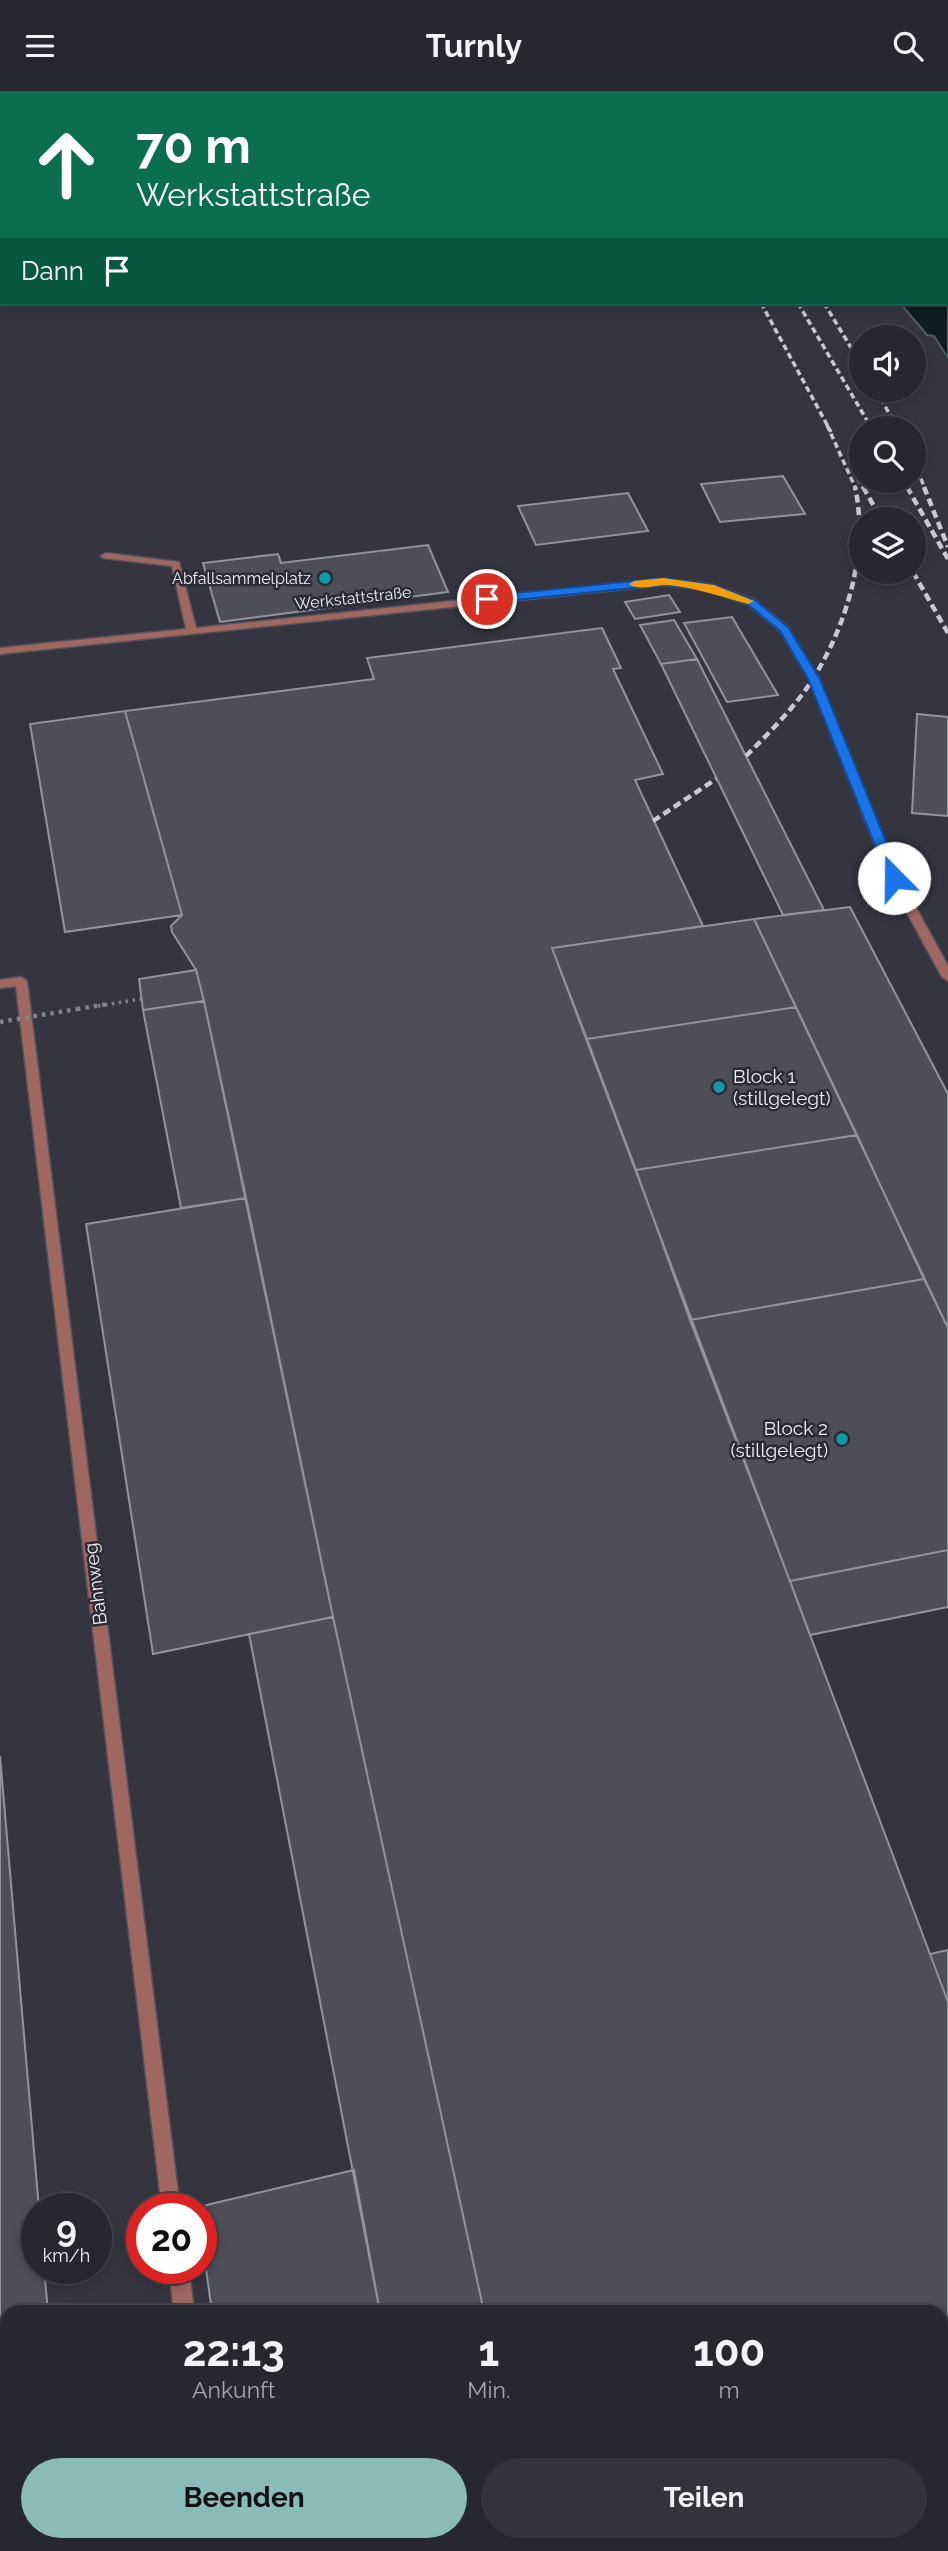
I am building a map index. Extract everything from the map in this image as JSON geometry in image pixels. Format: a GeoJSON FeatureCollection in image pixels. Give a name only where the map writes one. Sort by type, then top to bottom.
{"type":"FeatureCollection","features":[{"type":"Feature","properties":{"kind":"lane"},"geometry":{"type":"LineString","coordinates":[[106,556],[176,563],[192,631]]}},
{"type":"Feature","properties":{"kind":"lane","name":"Werkstattstraße"},"geometry":{"type":"LineString","coordinates":[[0,651],[663,582],[710,587],[751,602],[784,629],[814,679],[894,878],[948,977]]}},
{"type":"Feature","properties":{"kind":"lane","name":"Bahnweg"},"geometry":{"type":"LineString","coordinates":[[0,984],[21,981],[169,2193]]}},
{"type":"Feature","properties":{"kind":"lane"},"geometry":{"type":"LineString","coordinates":[[180,2284],[183,2305]]}},
{"type":"Feature","properties":{"kind":"path"},"geometry":{"type":"LineString","coordinates":[[0,1022],[141,999]]}},
{"type":"Feature","properties":{"kind":"shaded area"},"geometry":{"type":"Polygon","coordinates":[[[902,305],[948,305],[948,358],[934,336],[927,335],[926,325],[919,325],[902,305]]]}},
{"type":"Feature","properties":{"kind":"building"},"geometry":{"type":"Polygon","coordinates":[[[783,476],[805,514],[720,522],[701,484],[783,476]]]}},
{"type":"Feature","properties":{"kind":"building"},"geometry":{"type":"Polygon","coordinates":[[[628,493],[648,531],[536,545],[518,506],[628,493]]]}},
{"type":"Feature","properties":{"kind":"building","name":"Abfallsammelplatz"},"geometry":{"type":"Polygon","coordinates":[[[428,545],[448,592],[220,622],[203,563],[278,554],[281,563],[428,545]]]}},
{"type":"Feature","properties":{"kind":"building"},"geometry":{"type":"Polygon","coordinates":[[[669,595],[680,612],[635,619],[625,602],[669,595]]]}},
{"type":"Feature","properties":{"kind":"building"},"geometry":{"type":"Polygon","coordinates":[[[732,617],[778,695],[727,702],[684,623],[732,617]]]}},
{"type":"Feature","properties":{"kind":"building"},"geometry":{"type":"Polygon","coordinates":[[[674,620],[697,659],[661,664],[640,625],[674,620]]]}},
{"type":"Feature","properties":{"kind":"building"},"geometry":{"type":"Polygon","coordinates":[[[602,628],[621,668],[613,669],[663,774],[635,780],[703,926],[552,948],[948,2002],[948,2305],[482,2305],[333,1617],[204,1001],[196,970],[172,932],[171,926],[182,915],[125,711],[374,679],[367,658],[602,628]]]}},
{"type":"Feature","properties":{"kind":"building"},"geometry":{"type":"Polygon","coordinates":[[[697,659],[824,910],[783,915],[661,664],[697,659]]]}},
{"type":"Feature","properties":{"kind":"building"},"geometry":{"type":"Polygon","coordinates":[[[125,711],[182,915],[65,932],[30,724],[125,711]]]}},
{"type":"Feature","properties":{"kind":"building"},"geometry":{"type":"Polygon","coordinates":[[[917,714],[948,717],[948,816],[912,813],[917,714]]]}},
{"type":"Feature","properties":{"kind":"building"},"geometry":{"type":"Polygon","coordinates":[[[850,907],[948,1094],[948,1328],[754,919],[850,907]]]}},
{"type":"Feature","properties":{"kind":"building"},"geometry":{"type":"Polygon","coordinates":[[[754,919],[796,1007],[587,1039],[552,948],[754,919]]]}},
{"type":"Feature","properties":{"kind":"building"},"geometry":{"type":"Polygon","coordinates":[[[196,970],[204,1001],[143,1010],[139,979],[196,970]]]}},
{"type":"Feature","properties":{"kind":"building"},"geometry":{"type":"Polygon","coordinates":[[[204,1001],[246,1198],[181,1208],[143,1010],[204,1001]]]}},
{"type":"Feature","properties":{"kind":"building","name":"Block 1 (stillgelegt)"},"geometry":{"type":"Polygon","coordinates":[[[796,1007],[857,1135],[636,1170],[587,1039],[796,1007]]]}},
{"type":"Feature","properties":{"kind":"building"},"geometry":{"type":"Polygon","coordinates":[[[857,1135],[924,1279],[690,1320],[636,1170],[857,1135]]]}},
{"type":"Feature","properties":{"kind":"building"},"geometry":{"type":"Polygon","coordinates":[[[246,1198],[333,1617],[153,1654],[86,1224],[246,1198]]]}},
{"type":"Feature","properties":{"kind":"building","name":"Block 2 (stillgelegt)"},"geometry":{"type":"Polygon","coordinates":[[[924,1279],[948,1328],[948,1550],[790,1581],[690,1320],[924,1279]]]}},
{"type":"Feature","properties":{"kind":"building"},"geometry":{"type":"Polygon","coordinates":[[[948,1550],[948,1607],[810,1635],[790,1581],[948,1550]]]}},
{"type":"Feature","properties":{"kind":"building"},"geometry":{"type":"Polygon","coordinates":[[[333,1617],[482,2305],[379,2305],[249,1634],[333,1617]]]}},
{"type":"Feature","properties":{"kind":"building"},"geometry":{"type":"Polygon","coordinates":[[[0,1756],[38,2193],[21,2193],[21,2284],[45,2284],[47,2305],[0,2305],[0,1756]]]}},
{"type":"Feature","properties":{"kind":"building"},"geometry":{"type":"Polygon","coordinates":[[[948,1950],[948,2002],[930,1954],[948,1950]]]}},
{"type":"Feature","properties":{"kind":"building"},"geometry":{"type":"Polygon","coordinates":[[[354,2170],[379,2305],[211,2305],[208,2284],[217,2284],[217,2202],[354,2170]]]}},
{"type":"Feature","properties":{"kind":"railway"},"geometry":{"type":"LineString","coordinates":[[762,305],[831,432]]}},
{"type":"Feature","properties":{"kind":"railway"},"geometry":{"type":"LineString","coordinates":[[799,305],[864,416]]}},
{"type":"Feature","properties":{"kind":"railway"},"geometry":{"type":"LineString","coordinates":[[825,305],[849,344]]}},
{"type":"Feature","properties":{"kind":"railway"},"geometry":{"type":"LineString","coordinates":[[883,402],[891,416]]}},
{"type":"Feature","properties":{"kind":"railway"},"geometry":{"type":"LineString","coordinates":[[827,425],[849,474]]}},
{"type":"Feature","properties":{"kind":"railway"},"geometry":{"type":"LineString","coordinates":[[926,492],[948,547]]}},
{"type":"Feature","properties":{"kind":"railway"},"geometry":{"type":"LineString","coordinates":[[746,756],[804,692],[831,646],[842,620],[856,567],[859,540],[856,493]]}},
{"type":"Feature","properties":{"kind":"railway"},"geometry":{"type":"LineString","coordinates":[[866,493],[875,507]]}},
{"type":"Feature","properties":{"kind":"railway"},"geometry":{"type":"LineString","coordinates":[[910,493],[948,559]]}},
{"type":"Feature","properties":{"kind":"railway"},"geometry":{"type":"LineString","coordinates":[[920,584],[948,633]]}},
{"type":"Feature","properties":{"kind":"railway"},"geometry":{"type":"LineString","coordinates":[[653,821],[716,779]]}},
{"type":"Feature","properties":{"kind":"slow traffic"},"geometry":{"type":"LineString","coordinates":[[634,584],[663,582],[710,587],[748,601]]}},
{"type":"Feature","properties":{"kind":"place","name":"Abfallsammelplatz"},"geometry":{"type":"Point","coordinates":[325,578]}},
{"type":"Feature","properties":{"kind":"place","name":"Block 1 (stillgelegt)"},"geometry":{"type":"Point","coordinates":[719,1087]}},
{"type":"Feature","properties":{"kind":"place","name":"Block 2 (stillgelegt)"},"geometry":{"type":"Point","coordinates":[842,1439]}},
{"type":"Feature","properties":{"kind":"route"},"geometry":{"type":"LineString","coordinates":[[487,599],[663,582],[710,587],[751,602],[784,629],[814,679],[894,878]]}}]}
